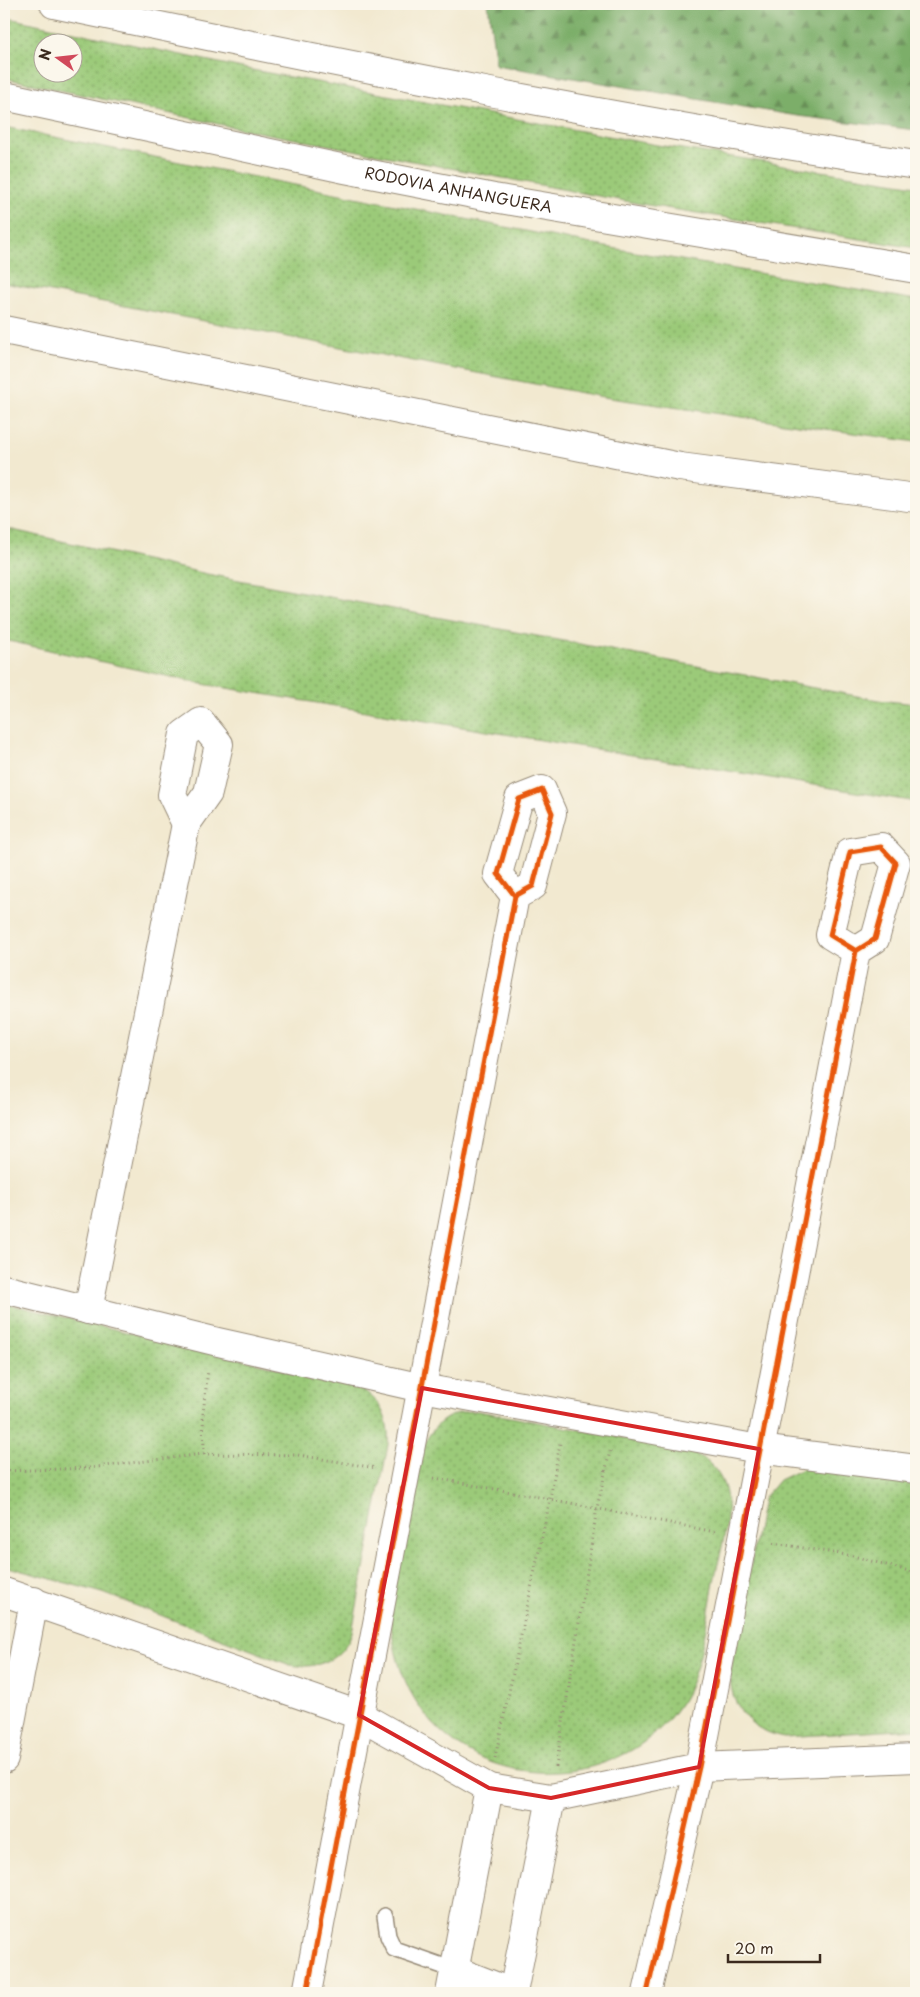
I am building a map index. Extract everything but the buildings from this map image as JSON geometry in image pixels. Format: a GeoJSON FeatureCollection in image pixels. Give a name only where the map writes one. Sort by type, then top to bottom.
{"type":"FeatureCollection","features":[{"type":"Feature","properties":{"kind":"main road"},"geometry":{"type":"LineString","coordinates":[[54,4],[484,93],[784,145],[916,165]]}},
{"type":"Feature","properties":{"kind":"main road","name":"RODOVIA ANHANGUERA"},"geometry":{"type":"LineString","coordinates":[[4,96],[345,169],[494,198],[916,269]]}},
{"type":"Feature","properties":{"kind":"main road"},"geometry":{"type":"LineString","coordinates":[[784,145],[916,153]]}},
{"type":"Feature","properties":{"kind":"main road"},"geometry":{"type":"LineString","coordinates":[[4,330],[680,467],[916,498]]}},
{"type":"Feature","properties":{"kind":"main road"},"geometry":{"type":"LineString","coordinates":[[88,1310],[186,824]]}},
{"type":"Feature","properties":{"kind":"main road"},"geometry":{"type":"LineString","coordinates":[[307,1993],[407,1473],[514,896]]}},
{"type":"Feature","properties":{"kind":"main road"},"geometry":{"type":"LineString","coordinates":[[648,1993],[699,1767],[856,951]]}},
{"type":"Feature","properties":{"kind":"main road"},"geometry":{"type":"LineString","coordinates":[[4,1289],[218,1342],[422,1388],[759,1449],[916,1469]]}},
{"type":"Feature","properties":{"kind":"main road"},"geometry":{"type":"LineString","coordinates":[[4,1592],[360,1715],[489,1788],[551,1798],[699,1767],[916,1758]]}},
{"type":"Feature","properties":{"kind":"main road"},"geometry":{"type":"LineString","coordinates":[[4,1759],[34,1601]]}},
{"type":"Feature","properties":{"kind":"main road"},"geometry":{"type":"LineString","coordinates":[[489,1788],[452,1982],[513,1993],[551,1798]]}},
{"type":"Feature","properties":{"kind":"lane"},"geometry":{"type":"LineString","coordinates":[[385,1916],[388,1936],[394,1950],[452,1982]]}},
{"type":"Feature","properties":{"kind":"path"},"geometry":{"type":"LineString","coordinates":[[204,1454],[203,1414],[207,1374],[218,1342]]}},
{"type":"Feature","properties":{"kind":"path"},"geometry":{"type":"LineString","coordinates":[[489,1788],[550,1498],[565,1415]]}},
{"type":"Feature","properties":{"kind":"path"},"geometry":{"type":"LineString","coordinates":[[551,1798],[597,1508],[616,1423]]}},
{"type":"Feature","properties":{"kind":"path"},"geometry":{"type":"LineString","coordinates":[[4,1471],[88,1468],[204,1454],[298,1455],[550,1498],[744,1538],[853,1556],[916,1573]]}},
{"type":"Feature","properties":{"kind":"highlighted area"},"geometry":{"type":"Polygon","coordinates":[[[422,1388],[759,1449],[699,1767],[551,1798],[489,1788],[359,1715],[422,1388]]]}},
{"type":"Feature","properties":{"kind":"green space"},"geometry":{"type":"Polygon","coordinates":[[[488,4],[916,4],[916,130],[797,116],[496,65],[488,4]]]}},
{"type":"Feature","properties":{"kind":"green space"},"geometry":{"type":"Polygon","coordinates":[[[4,17],[74,32],[32,32],[32,82],[82,82],[82,34],[247,69],[657,145],[916,186],[916,248],[641,204],[237,128],[4,78],[4,17]]]}},
{"type":"Feature","properties":{"kind":"green space"},"geometry":{"type":"Polygon","coordinates":[[[4,127],[606,247],[916,300],[916,442],[603,397],[4,283],[4,127]]]}},
{"type":"Feature","properties":{"kind":"green space"},"geometry":{"type":"Polygon","coordinates":[[[4,528],[207,574],[878,700],[916,704],[916,802],[202,684],[4,640],[4,528]]]}},
{"type":"Feature","properties":{"kind":"green space"},"geometry":{"type":"Polygon","coordinates":[[[4,1303],[358,1387],[373,1398],[385,1419],[388,1445],[352,1632],[348,1641],[336,1656],[320,1664],[310,1666],[290,1665],[103,1593],[4,1566],[4,1303]]]}},
{"type":"Feature","properties":{"kind":"green space"},"geometry":{"type":"Polygon","coordinates":[[[478,1411],[683,1449],[709,1463],[722,1481],[727,1500],[726,1524],[697,1666],[687,1692],[669,1719],[646,1741],[619,1757],[589,1767],[558,1772],[527,1771],[496,1764],[467,1751],[433,1723],[409,1690],[401,1671],[395,1651],[390,1608],[424,1446],[433,1430],[445,1419],[460,1413],[478,1411]]]}},
{"type":"Feature","properties":{"kind":"green space"},"geometry":{"type":"Polygon","coordinates":[[[802,1469],[819,1469],[916,1482],[916,1729],[784,1737],[762,1730],[753,1724],[739,1708],[734,1698],[730,1675],[763,1499],[779,1480],[802,1469]]]}},
{"type":"Feature","properties":{"kind":"cycle path"},"geometry":{"type":"LineString","coordinates":[[307,1993],[515,896],[498,874],[519,799],[542,790],[552,813],[533,886],[515,896]]}},
{"type":"Feature","properties":{"kind":"cycle path"},"geometry":{"type":"LineString","coordinates":[[647,1993],[699,1767],[856,951],[875,939],[896,863],[881,847],[850,852],[830,935],[856,951]]}}]}
